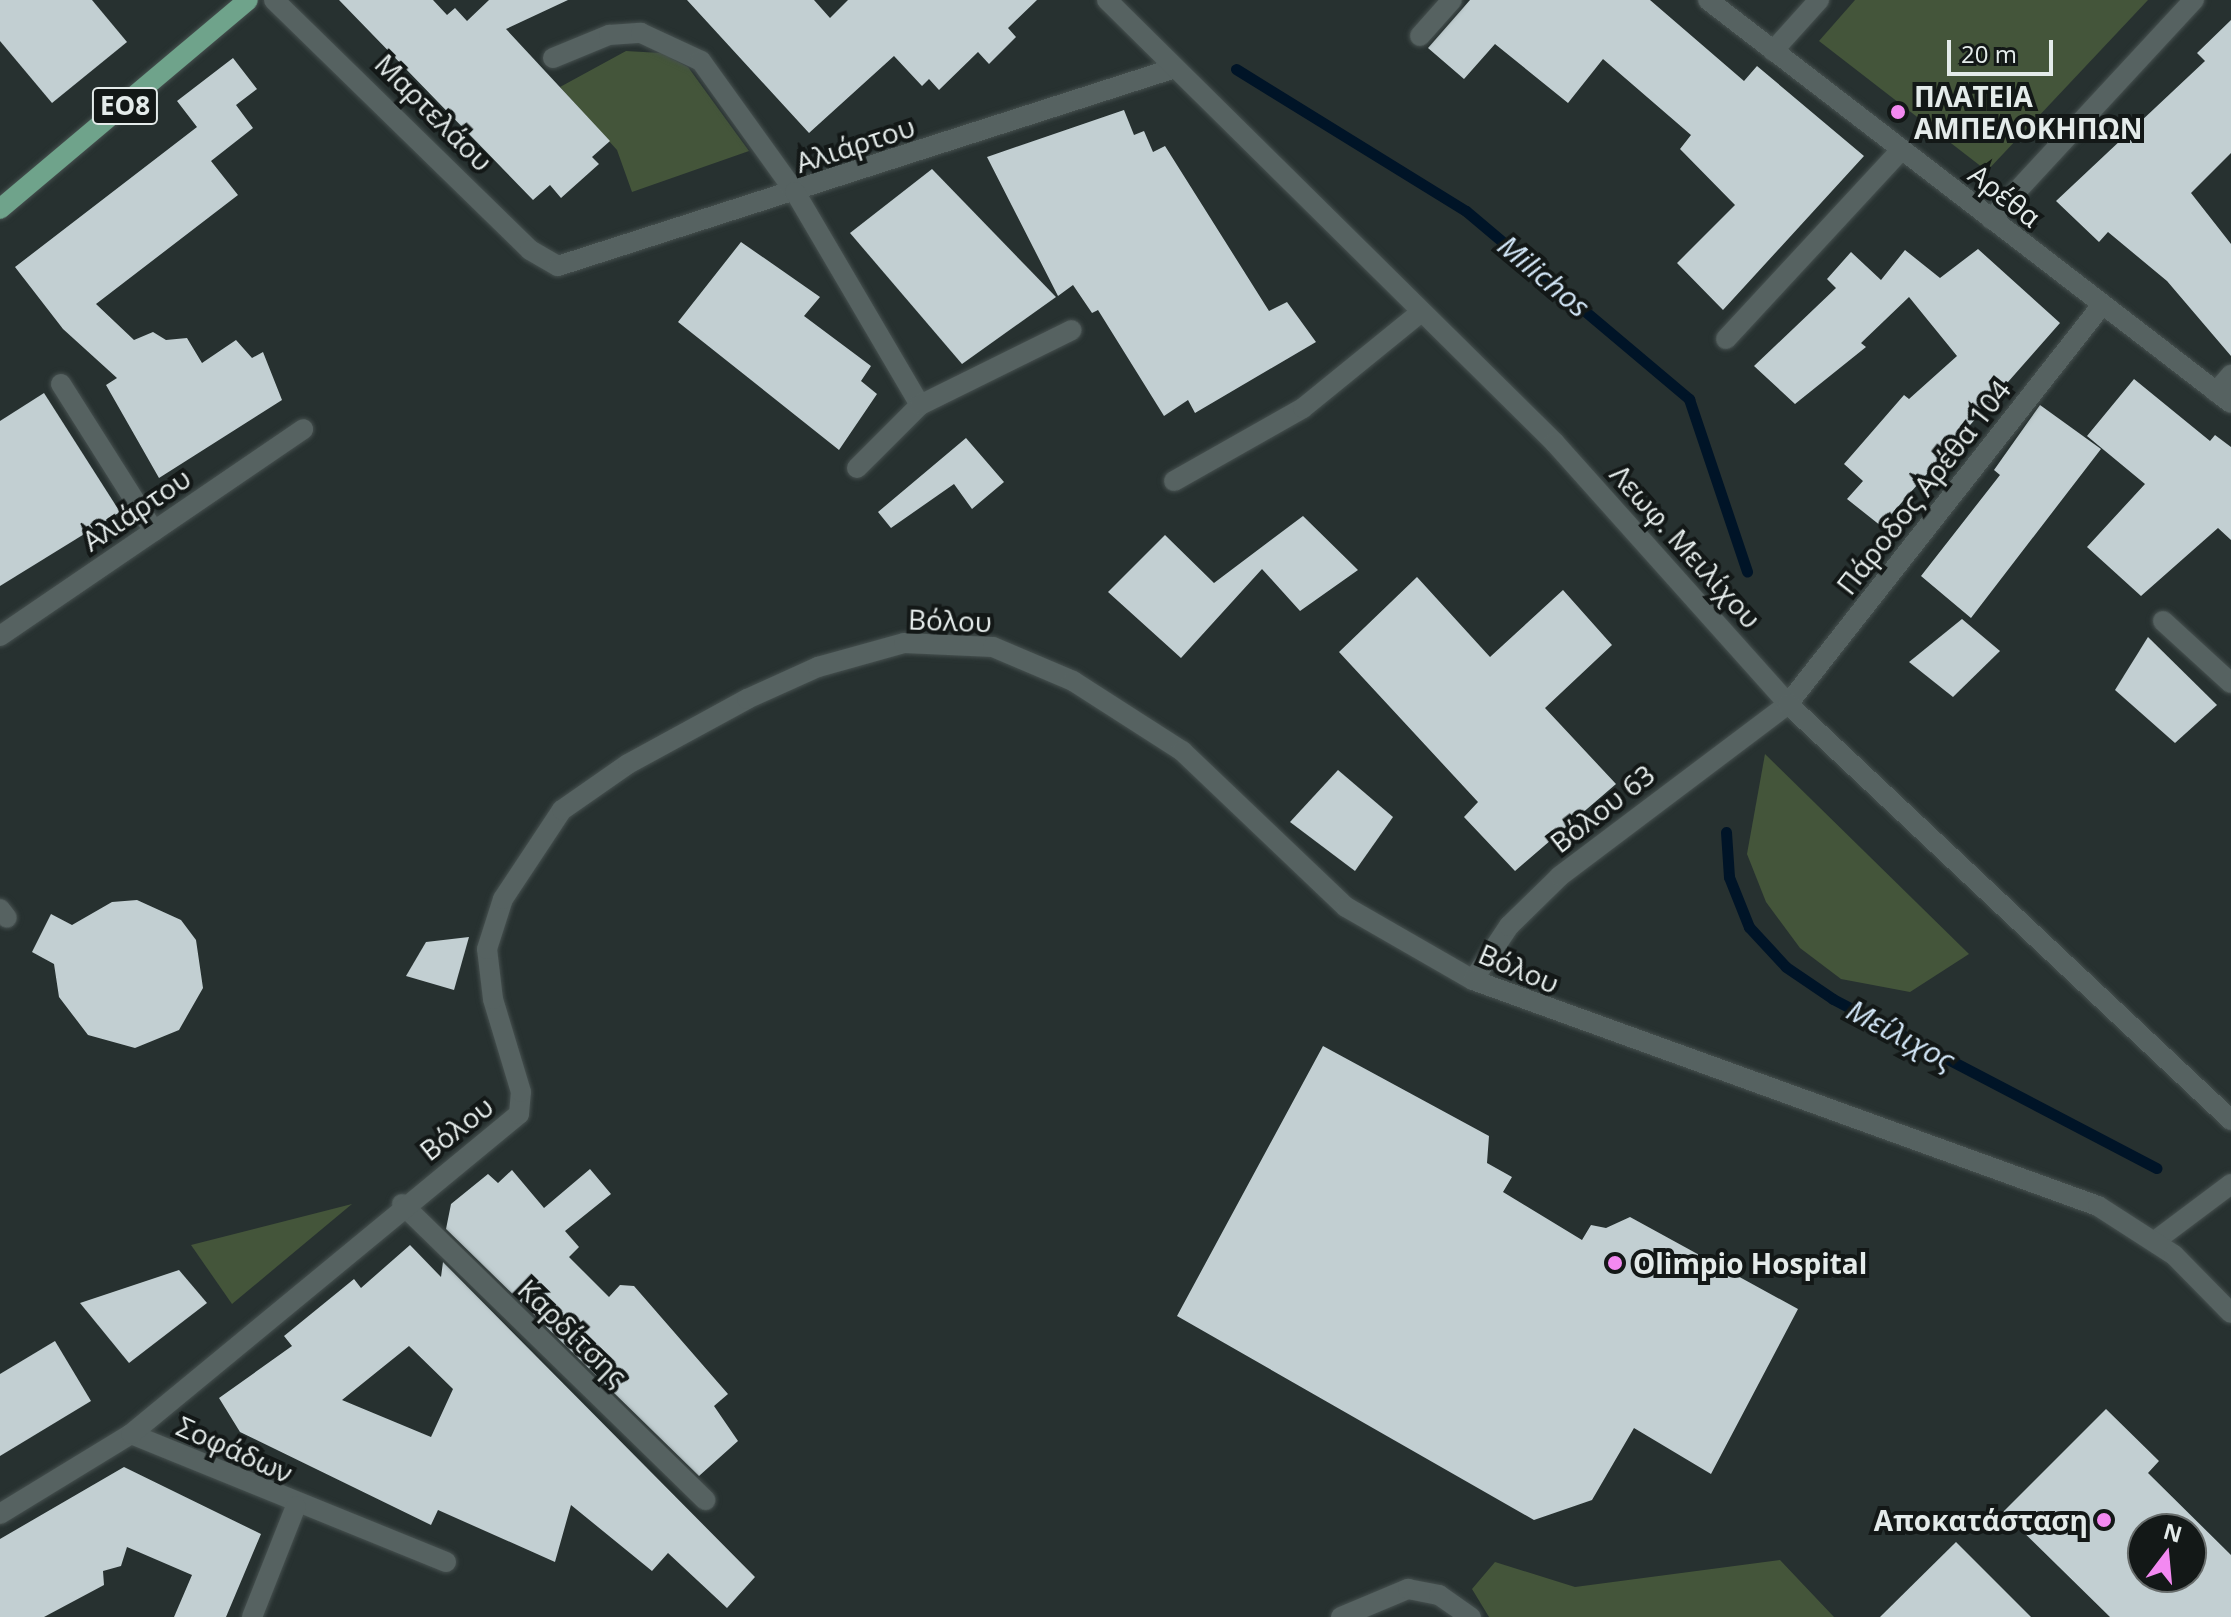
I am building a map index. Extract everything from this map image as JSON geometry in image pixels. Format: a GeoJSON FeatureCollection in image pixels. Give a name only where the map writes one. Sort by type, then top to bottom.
{"type":"FeatureCollection","features":[{"type":"Feature","properties":{"kind":"main road","name":"ΕΟ8"},"geometry":{"type":"LineString","coordinates":[[0,209],[248,0]]}},
{"type":"Feature","properties":{"kind":"street","name":"Μαρτελάου"},"geometry":{"type":"LineString","coordinates":[[274,0],[551,265]]}},
{"type":"Feature","properties":{"kind":"street","name":"Λεωφ. Μειλίχου"},"geometry":{"type":"LineString","coordinates":[[1107,0],[1607,497],[1788,704],[2231,1120]]}},
{"type":"Feature","properties":{"kind":"street"},"geometry":{"type":"LineString","coordinates":[[1420,36],[1452,0]]}},
{"type":"Feature","properties":{"kind":"street","name":"Αρέθα"},"geometry":{"type":"LineString","coordinates":[[1708,0],[2223,397]]}},
{"type":"Feature","properties":{"kind":"street"},"geometry":{"type":"LineString","coordinates":[[1773,51],[1819,0]]}},
{"type":"Feature","properties":{"kind":"street"},"geometry":{"type":"LineString","coordinates":[[1991,219],[2194,0]]}},
{"type":"Feature","properties":{"kind":"street"},"geometry":{"type":"LineString","coordinates":[[553,58],[623,33],[676,43],[708,67],[795,192],[920,405]]}},
{"type":"Feature","properties":{"kind":"street","name":"Αλιάρτου"},"geometry":{"type":"LineString","coordinates":[[551,265],[591,259],[1175,68]]}},
{"type":"Feature","properties":{"kind":"street"},"geometry":{"type":"LineString","coordinates":[[1726,339],[1901,150]]}},
{"type":"Feature","properties":{"kind":"street","name":"Πάροδος Αρέθα 104"},"geometry":{"type":"LineString","coordinates":[[1788,704],[2102,305]]}},
{"type":"Feature","properties":{"kind":"street"},"geometry":{"type":"LineString","coordinates":[[1174,481],[1303,408],[1420,313]]}},
{"type":"Feature","properties":{"kind":"street"},"geometry":{"type":"LineString","coordinates":[[857,468],[920,405],[1072,330]]}},
{"type":"Feature","properties":{"kind":"street"},"geometry":{"type":"LineString","coordinates":[[2223,397],[2231,375]]}},
{"type":"Feature","properties":{"kind":"street"},"geometry":{"type":"LineString","coordinates":[[61,384],[154,531]]}},
{"type":"Feature","properties":{"kind":"street","name":"Αλιάρτου"},"geometry":{"type":"LineString","coordinates":[[0,636],[303,429]]}},
{"type":"Feature","properties":{"kind":"street"},"geometry":{"type":"LineString","coordinates":[[2163,621],[2231,683]]}},
{"type":"Feature","properties":{"kind":"street","name":"Βόλου"},"geometry":{"type":"LineString","coordinates":[[0,1514],[131,1434],[402,1204],[519,1114],[521,1092],[493,999],[487,949],[503,899],[562,810],[628,764],[747,699],[893,645],[993,647],[1073,681],[1182,751],[1346,907],[1473,980],[2069,1195],[2155,1241]]}},
{"type":"Feature","properties":{"kind":"street","name":"Βόλου 63"},"geometry":{"type":"LineString","coordinates":[[1473,980],[1509,926],[1560,876],[1788,704]]}},
{"type":"Feature","properties":{"kind":"street"},"geometry":{"type":"LineString","coordinates":[[2231,1184],[2155,1241],[2231,1313]]}},
{"type":"Feature","properties":{"kind":"street","name":"Καρδίτσης"},"geometry":{"type":"LineString","coordinates":[[402,1204],[705,1500]]}},
{"type":"Feature","properties":{"kind":"street","name":"Σοφάδων"},"geometry":{"type":"LineString","coordinates":[[131,1434],[296,1506],[252,1617]]}},
{"type":"Feature","properties":{"kind":"street"},"geometry":{"type":"LineString","coordinates":[[296,1506],[446,1562]]}},
{"type":"Feature","properties":{"kind":"street"},"geometry":{"type":"LineString","coordinates":[[1341,1617],[1408,1589],[1439,1595],[1471,1617]]}},
{"type":"Feature","properties":{"kind":"green space"},"geometry":{"type":"Polygon","coordinates":[[[1855,0],[2148,0],[1987,171],[1819,41],[1855,0]]]}},
{"type":"Feature","properties":{"kind":"green space"},"geometry":{"type":"Polygon","coordinates":[[[626,51],[661,53],[688,67],[749,151],[632,192],[617,150],[560,87],[626,51]]]}},
{"type":"Feature","properties":{"kind":"green space"},"geometry":{"type":"Polygon","coordinates":[[[1765,754],[1969,954],[1910,992],[1841,979],[1800,948],[1766,902],[1747,854],[1765,754]]]}},
{"type":"Feature","properties":{"kind":"green space"},"geometry":{"type":"Polygon","coordinates":[[[352,1204],[232,1304],[191,1245],[352,1204]]]}},
{"type":"Feature","properties":{"kind":"green space"},"geometry":{"type":"Polygon","coordinates":[[[1780,1560],[1834,1617],[1489,1617],[1472,1589],[1495,1562],[1575,1587],[1780,1560]]]}},
{"type":"Feature","properties":{"kind":"building"},"geometry":{"type":"Polygon","coordinates":[[[0,0],[92,0],[127,42],[52,103],[0,41],[0,0]]]}},
{"type":"Feature","properties":{"kind":"building"},"geometry":{"type":"Polygon","coordinates":[[[339,0],[433,0],[447,15],[455,8],[467,21],[489,0],[568,0],[506,29],[610,141],[592,157],[599,164],[561,198],[550,185],[533,200],[339,0]]]}},
{"type":"Feature","properties":{"kind":"building"},"geometry":{"type":"Polygon","coordinates":[[[687,0],[814,0],[830,18],[848,0],[1037,0],[1008,28],[1016,37],[989,64],[978,52],[939,90],[929,79],[922,86],[894,56],[809,133],[687,0]]]}},
{"type":"Feature","properties":{"kind":"building"},"geometry":{"type":"Polygon","coordinates":[[[1470,0],[1650,0],[1744,81],[1757,66],[1864,156],[1723,310],[1677,263],[1735,205],[1680,149],[1691,135],[1603,59],[1568,103],[1495,44],[1464,79],[1428,48],[1470,0]]]}},
{"type":"Feature","properties":{"kind":"building"},"geometry":{"type":"Polygon","coordinates":[[[2231,20],[2231,153],[2191,193],[2231,244],[2231,356],[2167,281],[2108,232],[2099,242],[2056,201],[2205,61],[2197,53],[2231,20]]]}},
{"type":"Feature","properties":{"kind":"building"},"geometry":{"type":"Polygon","coordinates":[[[233,58],[257,89],[236,105],[253,128],[211,161],[238,195],[96,304],[134,340],[153,332],[166,340],[187,338],[202,363],[236,340],[252,358],[263,352],[282,400],[159,478],[106,385],[117,378],[63,329],[15,267],[197,127],[177,101],[233,58]]]}},
{"type":"Feature","properties":{"kind":"building"},"geometry":{"type":"Polygon","coordinates":[[[1124,110],[1134,135],[1144,131],[1153,152],[1165,146],[1269,311],[1287,302],[1316,342],[1195,413],[1188,400],[1164,416],[1098,310],[1092,313],[1073,285],[1058,296],[987,157],[1124,110]]]}},
{"type":"Feature","properties":{"kind":"building"},"geometry":{"type":"Polygon","coordinates":[[[932,169],[1056,297],[962,364],[850,233],[932,169]]]}},
{"type":"Feature","properties":{"kind":"building"},"geometry":{"type":"Polygon","coordinates":[[[741,242],[820,297],[804,316],[871,366],[861,381],[877,394],[839,450],[678,322],[741,242]]]}},
{"type":"Feature","properties":{"kind":"building"},"geometry":{"type":"Polygon","coordinates":[[[1978,249],[2060,323],[1881,526],[1847,499],[1863,481],[1844,464],[1904,395],[1909,399],[1957,356],[1909,297],[1861,343],[1866,347],[1795,404],[1754,366],[1836,288],[1827,279],[1851,252],[1881,280],[1905,250],[1940,278],[1978,249]]]}},
{"type":"Feature","properties":{"kind":"building"},"geometry":{"type":"Polygon","coordinates":[[[2134,379],[2210,441],[2215,435],[2231,447],[2231,540],[2218,528],[2141,596],[2087,547],[2145,484],[2087,436],[2134,379]]]}},
{"type":"Feature","properties":{"kind":"building"},"geometry":{"type":"Polygon","coordinates":[[[44,393],[120,512],[0,586],[0,421],[44,393]]]}},
{"type":"Feature","properties":{"kind":"building"},"geometry":{"type":"Polygon","coordinates":[[[2040,405],[2101,449],[1971,618],[1921,576],[2000,475],[1994,470],[2040,405]]]}},
{"type":"Feature","properties":{"kind":"building"},"geometry":{"type":"Polygon","coordinates":[[[966,438],[1004,482],[972,509],[954,484],[891,528],[878,512],[966,438]]]}},
{"type":"Feature","properties":{"kind":"building"},"geometry":{"type":"Polygon","coordinates":[[[1303,516],[1358,570],[1300,611],[1262,569],[1181,658],[1108,592],[1165,535],[1214,583],[1303,516]]]}},
{"type":"Feature","properties":{"kind":"building"},"geometry":{"type":"Polygon","coordinates":[[[1417,577],[1490,657],[1563,590],[1612,645],[1545,708],[1616,784],[1515,871],[1464,817],[1478,802],[1339,652],[1417,577]]]}},
{"type":"Feature","properties":{"kind":"building"},"geometry":{"type":"Polygon","coordinates":[[[1962,619],[2000,651],[1953,697],[1909,662],[1962,619]]]}},
{"type":"Feature","properties":{"kind":"building"},"geometry":{"type":"Polygon","coordinates":[[[2148,637],[2217,705],[2175,743],[2115,690],[2148,637]]]}},
{"type":"Feature","properties":{"kind":"building"},"geometry":{"type":"Polygon","coordinates":[[[1338,770],[1393,817],[1355,871],[1290,822],[1338,770]]]}},
{"type":"Feature","properties":{"kind":"building"},"geometry":{"type":"Polygon","coordinates":[[[137,900],[181,920],[196,940],[203,988],[179,1030],[135,1048],[88,1035],[59,997],[54,964],[32,952],[51,914],[72,925],[112,902],[137,900]]]}},
{"type":"Feature","properties":{"kind":"building"},"geometry":{"type":"Polygon","coordinates":[[[469,937],[454,990],[406,976],[426,942],[469,937]]]}},
{"type":"Feature","properties":{"kind":"building"},"geometry":{"type":"Polygon","coordinates":[[[1323,1046],[1489,1136],[1487,1163],[1512,1177],[1503,1192],[1582,1240],[1591,1225],[1606,1228],[1630,1217],[1798,1309],[1711,1474],[1634,1428],[1592,1500],[1534,1520],[1177,1316],[1323,1046]]]}},
{"type":"Feature","properties":{"kind":"building"},"geometry":{"type":"Polygon","coordinates":[[[590,1169],[611,1194],[565,1231],[579,1247],[569,1257],[609,1297],[620,1285],[634,1286],[728,1394],[714,1406],[738,1441],[699,1476],[446,1229],[451,1204],[488,1174],[498,1183],[512,1170],[544,1208],[590,1169]]]}},
{"type":"Feature","properties":{"kind":"building"},"geometry":{"type":"Polygon","coordinates":[[[410,1245],[441,1277],[443,1262],[755,1577],[727,1608],[668,1553],[652,1571],[571,1505],[555,1562],[438,1510],[431,1525],[240,1432],[219,1398],[292,1346],[284,1336],[354,1279],[361,1288],[410,1245]],[[409,1346],[342,1400],[431,1437],[453,1389],[409,1346]]]}},
{"type":"Feature","properties":{"kind":"building"},"geometry":{"type":"Polygon","coordinates":[[[179,1270],[207,1303],[129,1363],[80,1303],[179,1270]]]}},
{"type":"Feature","properties":{"kind":"building"},"geometry":{"type":"Polygon","coordinates":[[[55,1341],[91,1401],[0,1456],[0,1374],[55,1341]]]}},
{"type":"Feature","properties":{"kind":"building","name":"Αποκατάσταση"},"geometry":{"type":"Polygon","coordinates":[[[2106,1409],[2159,1461],[2148,1473],[2188,1513],[2127,1513],[2127,1593],[2207,1593],[2207,1531],[2231,1555],[2231,1617],[2110,1617],[2003,1512],[2106,1409]]]}},
{"type":"Feature","properties":{"kind":"building"},"geometry":{"type":"Polygon","coordinates":[[[124,1467],[261,1534],[226,1617],[174,1617],[192,1575],[127,1547],[121,1566],[103,1571],[104,1585],[44,1617],[0,1617],[0,1539],[124,1467]]]}},
{"type":"Feature","properties":{"kind":"building"},"geometry":{"type":"Polygon","coordinates":[[[1956,1542],[2031,1617],[1880,1617],[1956,1542]]]}},
{"type":"Feature","properties":{"kind":"waterway","name":"Milichos"},"geometry":{"type":"LineString","coordinates":[[1236,69],[1466,211],[1689,399],[1747,571]]}},
{"type":"Feature","properties":{"kind":"waterway","name":"Μείλιχος"},"geometry":{"type":"LineString","coordinates":[[1726,832],[1729,877],[1749,927],[1786,967],[1833,999],[2156,1168]]}},
{"type":"Feature","properties":{"kind":"place","name":"ΠΛΑΤΕΙΑ ΑΜΠΕΛΟΚΗΠΩΝ"},"geometry":{"type":"Point","coordinates":[1898,112]}},
{"type":"Feature","properties":{"kind":"place","name":"Olimpio Hospital"},"geometry":{"type":"Point","coordinates":[1615,1263]}},
{"type":"Feature","properties":{"kind":"place","name":"Αποκατάσταση"},"geometry":{"type":"Point","coordinates":[2104,1520]}}]}
